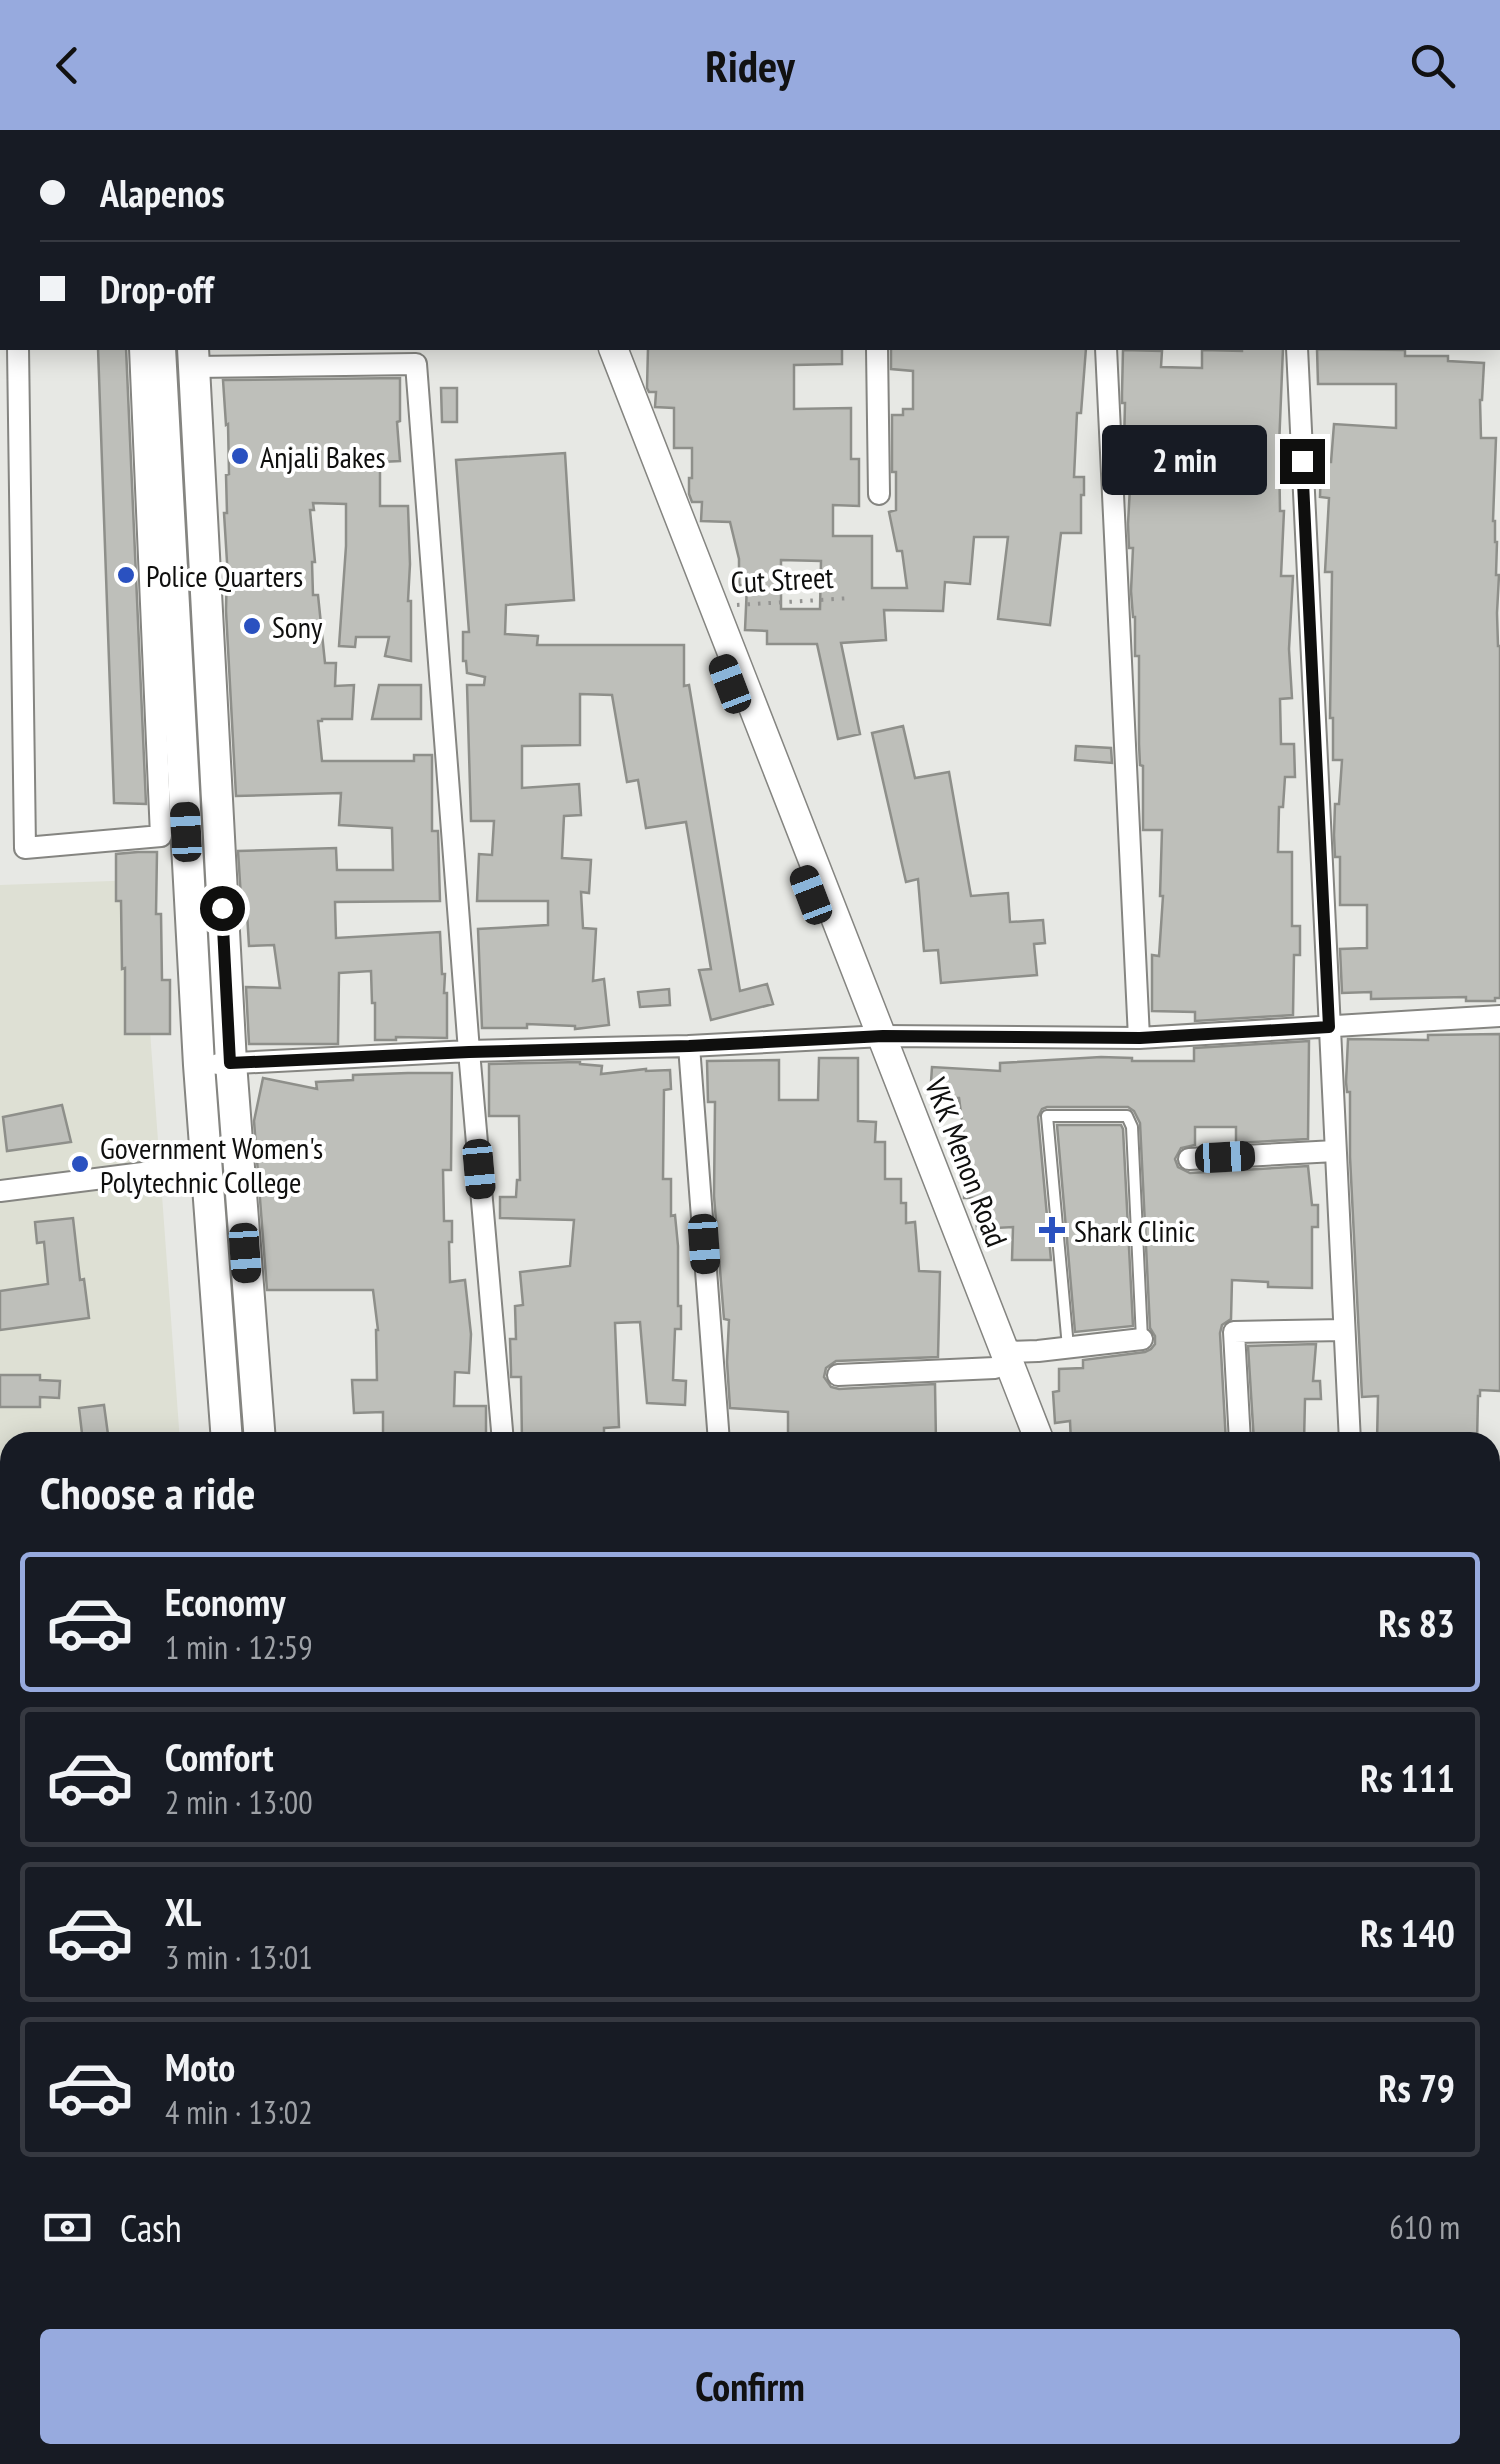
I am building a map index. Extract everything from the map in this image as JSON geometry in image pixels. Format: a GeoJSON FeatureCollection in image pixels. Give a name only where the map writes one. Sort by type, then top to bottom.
{"type":"FeatureCollection","features":[{"type":"Feature","properties":{"kind":"main road"},"geometry":{"type":"LineString","coordinates":[[160,350],[198,1065],[226,1432]]}},
{"type":"Feature","properties":{"kind":"main road"},"geometry":{"type":"LineString","coordinates":[[193,358],[230,1063],[259,1432]]}},
{"type":"Feature","properties":{"kind":"street"},"geometry":{"type":"LineString","coordinates":[[18,350],[26,848],[161,836],[140,350]]}},
{"type":"Feature","properties":{"kind":"street","name":"VKK Menon Road"},"geometry":{"type":"LineString","coordinates":[[597,350],[874,1036]]}},
{"type":"Feature","properties":{"kind":"street","name":"VKK Menon Road"},"geometry":{"type":"LineString","coordinates":[[614,350],[1000,1360],[1035,1432]]}},
{"type":"Feature","properties":{"kind":"street"},"geometry":{"type":"LineString","coordinates":[[877,350],[879,494]]}},
{"type":"Feature","properties":{"kind":"street"},"geometry":{"type":"LineString","coordinates":[[1106,350],[1140,1038]]}},
{"type":"Feature","properties":{"kind":"street"},"geometry":{"type":"LineString","coordinates":[[1297,350],[1349,1432]]}},
{"type":"Feature","properties":{"kind":"street"},"geometry":{"type":"LineString","coordinates":[[193,358],[415,356],[501,1432]]}},
{"type":"Feature","properties":{"kind":"street"},"geometry":{"type":"LineString","coordinates":[[198,1065],[874,1036],[1140,1038],[1500,1016]]}},
{"type":"Feature","properties":{"kind":"street"},"geometry":{"type":"LineString","coordinates":[[689,1046],[718,1432]]}},
{"type":"Feature","properties":{"kind":"street"},"geometry":{"type":"LineString","coordinates":[[1188,1158],[1335,1151]]}},
{"type":"Feature","properties":{"kind":"street"},"geometry":{"type":"LineString","coordinates":[[0,1191],[206,1166]]}},
{"type":"Feature","properties":{"kind":"street"},"geometry":{"type":"LineString","coordinates":[[1239,1432],[1234,1332],[1344,1330]]}},
{"type":"Feature","properties":{"kind":"street"},"geometry":{"type":"LineString","coordinates":[[838,1374],[1000,1360],[1142,1339]]}},
{"type":"Feature","properties":{"kind":"street","name":"VKK Menon Road"},"geometry":{"type":"LineString","coordinates":[[1000,1360],[1019,1432]]}},
{"type":"Feature","properties":{"kind":"lane"},"geometry":{"type":"LineString","coordinates":[[1068,1348],[1047,1116],[1127,1116],[1132,1127],[1142,1339]]}},
{"type":"Feature","properties":{"kind":"path","name":"Cut Street"},"geometry":{"type":"LineString","coordinates":[[714,606],[852,598]]}},
{"type":"Feature","properties":{"kind":"shaded area","name":"Government Women's Polytechnic College"},"geometry":{"type":"Polygon","coordinates":[[[139,880],[179,1432],[0,1432],[0,885],[139,880]]]}},
{"type":"Feature","properties":{"kind":"building","name":"Police Quarters"},"geometry":{"type":"Polygon","coordinates":[[[98,350],[126,350],[146,804],[114,803],[98,350]]]}},
{"type":"Feature","properties":{"kind":"building"},"geometry":{"type":"Polygon","coordinates":[[[648,350],[842,350],[842,364],[794,365],[794,409],[851,408],[851,459],[859,459],[859,506],[833,505],[833,536],[872,536],[872,588],[907,588],[902,551],[897,551],[889,512],[896,510],[892,415],[903,415],[903,409],[913,409],[913,371],[891,369],[891,350],[1086,350],[1074,477],[1084,477],[1081,533],[1061,533],[1050,625],[998,619],[1008,537],[974,537],[970,584],[945,582],[943,611],[884,610],[886,640],[841,643],[860,734],[838,739],[817,644],[767,644],[767,631],[745,630],[747,585],[739,585],[739,559],[730,522],[701,521],[702,502],[692,502],[689,494],[692,448],[674,448],[674,408],[655,407],[656,392],[649,392],[648,350]],[[781,560],[781,609],[820,609],[821,561],[781,560]]]}},
{"type":"Feature","properties":{"kind":"building"},"geometry":{"type":"Polygon","coordinates":[[[1123,350],[1162,351],[1161,367],[1202,368],[1202,350],[1283,350],[1279,447],[1280,511],[1284,511],[1281,576],[1293,576],[1289,649],[1292,698],[1280,699],[1281,744],[1294,744],[1295,777],[1285,777],[1283,807],[1279,807],[1278,852],[1292,852],[1292,926],[1300,926],[1300,955],[1294,955],[1293,1015],[1195,1021],[1195,1012],[1152,1011],[1152,955],[1159,956],[1163,896],[1162,830],[1143,830],[1139,656],[1135,656],[1133,548],[1129,548],[1128,524],[1130,487],[1143,488],[1143,446],[1124,445],[1123,350]]]}},
{"type":"Feature","properties":{"kind":"building"},"geometry":{"type":"Polygon","coordinates":[[[1317,350],[1405,350],[1405,356],[1448,356],[1448,361],[1484,363],[1481,438],[1496,438],[1493,521],[1499,575],[1500,998],[1495,1001],[1466,1001],[1466,997],[1371,999],[1371,992],[1342,993],[1340,949],[1367,948],[1367,905],[1340,905],[1340,857],[1335,857],[1335,804],[1339,804],[1342,760],[1333,760],[1330,718],[1332,572],[1325,572],[1329,498],[1320,497],[1321,462],[1331,462],[1334,424],[1396,428],[1396,384],[1318,384],[1317,350]]]}},
{"type":"Feature","properties":{"kind":"building"},"geometry":{"type":"Polygon","coordinates":[[[400,378],[400,461],[380,462],[380,506],[408,506],[411,661],[385,656],[389,637],[356,637],[355,647],[339,646],[346,504],[313,503],[313,595],[318,595],[325,663],[336,663],[335,686],[354,685],[352,719],[318,721],[322,761],[414,761],[414,755],[432,755],[432,831],[438,831],[440,901],[335,902],[336,938],[440,932],[447,1038],[375,1040],[371,971],[339,973],[338,1044],[249,1044],[246,987],[280,988],[274,945],[249,946],[247,913],[242,914],[238,851],[336,848],[337,870],[393,870],[392,828],[339,825],[341,793],[236,796],[226,611],[224,513],[229,474],[223,380],[400,378]]]}},
{"type":"Feature","properties":{"kind":"building"},"geometry":{"type":"Polygon","coordinates":[[[441,388],[457,388],[457,422],[442,422],[441,388]]]}},
{"type":"Feature","properties":{"kind":"building"},"geometry":{"type":"Polygon","coordinates":[[[565,453],[574,600],[506,605],[505,634],[538,636],[537,645],[684,645],[684,686],[689,685],[740,991],[767,984],[773,1004],[711,1020],[699,970],[711,969],[686,822],[646,828],[638,780],[627,782],[612,695],[580,694],[580,745],[522,746],[522,788],[579,784],[581,815],[564,816],[562,858],[591,860],[589,893],[581,892],[583,928],[596,929],[593,981],[604,979],[609,1025],[575,1029],[527,1024],[527,1028],[482,1028],[478,929],[548,925],[548,901],[477,901],[479,854],[492,855],[494,821],[471,821],[467,685],[484,685],[485,677],[467,673],[463,661],[463,632],[469,632],[456,460],[565,453]]]}},
{"type":"Feature","properties":{"kind":"building"},"geometry":{"type":"Polygon","coordinates":[[[379,685],[421,685],[421,719],[372,719],[379,685]]]}},
{"type":"Feature","properties":{"kind":"building"},"geometry":{"type":"Polygon","coordinates":[[[903,726],[915,778],[949,772],[971,896],[1008,893],[1010,922],[1043,920],[1045,943],[1034,944],[1037,975],[941,983],[938,950],[924,951],[918,879],[906,882],[872,733],[903,726]]]}},
{"type":"Feature","properties":{"kind":"building"},"geometry":{"type":"Polygon","coordinates":[[[1076,746],[1111,748],[1112,763],[1075,760],[1076,746]]]}},
{"type":"Feature","properties":{"kind":"building"},"geometry":{"type":"Polygon","coordinates":[[[157,852],[156,914],[161,914],[162,980],[170,980],[170,1034],[125,1034],[125,968],[122,969],[121,901],[116,901],[116,854],[157,852]]]}},
{"type":"Feature","properties":{"kind":"building"},"geometry":{"type":"Polygon","coordinates":[[[669,989],[670,1005],[640,1007],[638,992],[669,989]]]}},
{"type":"Feature","properties":{"kind":"building"},"geometry":{"type":"Polygon","coordinates":[[[1500,1034],[1500,1391],[1480,1390],[1477,1432],[1377,1432],[1378,1396],[1362,1397],[1350,1092],[1346,1082],[1348,1039],[1428,1040],[1428,1035],[1500,1034]]]}},
{"type":"Feature","properties":{"kind":"building"},"geometry":{"type":"Polygon","coordinates":[[[1309,1041],[1308,1139],[1236,1143],[1236,1127],[1195,1127],[1195,1145],[1181,1148],[1175,1159],[1178,1167],[1190,1173],[1308,1166],[1312,1205],[1318,1205],[1318,1227],[1312,1227],[1312,1288],[1268,1287],[1268,1282],[1232,1280],[1231,1319],[1222,1325],[1220,1333],[1225,1432],[1071,1432],[1070,1421],[1055,1423],[1053,1392],[1059,1391],[1059,1369],[1083,1368],[1083,1360],[1145,1352],[1155,1344],[1150,1328],[1140,1123],[1128,1107],[1042,1109],[1038,1117],[1051,1260],[1012,1260],[1013,1227],[977,1229],[975,1198],[964,1198],[967,1159],[959,1098],[930,1097],[932,1067],[1000,1071],[1000,1063],[1101,1057],[1194,1061],[1194,1048],[1309,1041]]]}},
{"type":"Feature","properties":{"kind":"building"},"geometry":{"type":"Polygon","coordinates":[[[819,1058],[858,1058],[858,1121],[876,1122],[875,1142],[885,1142],[885,1179],[901,1179],[906,1223],[915,1222],[919,1271],[940,1272],[938,1357],[836,1361],[826,1368],[824,1377],[831,1387],[839,1389],[935,1384],[936,1432],[788,1432],[788,1412],[730,1408],[729,1320],[724,1319],[714,1196],[715,1102],[708,1102],[707,1061],[779,1060],[779,1100],[818,1100],[819,1058]]]}},
{"type":"Feature","properties":{"kind":"building"},"geometry":{"type":"Polygon","coordinates":[[[580,1062],[602,1066],[601,1074],[670,1070],[671,1089],[664,1090],[663,1179],[671,1179],[681,1306],[681,1329],[675,1329],[673,1380],[686,1381],[685,1405],[647,1403],[640,1322],[615,1323],[619,1427],[604,1428],[604,1432],[522,1432],[521,1377],[511,1377],[510,1339],[516,1339],[515,1306],[523,1305],[520,1272],[570,1266],[574,1220],[500,1218],[500,1197],[516,1197],[520,1180],[519,1116],[489,1116],[489,1064],[580,1062]]]}},
{"type":"Feature","properties":{"kind":"building"},"geometry":{"type":"Polygon","coordinates":[[[452,1073],[451,1170],[443,1170],[444,1221],[452,1221],[450,1282],[465,1280],[471,1334],[469,1373],[455,1372],[454,1406],[486,1406],[486,1432],[383,1432],[383,1412],[354,1413],[352,1380],[377,1380],[378,1330],[373,1290],[267,1290],[254,1121],[263,1078],[317,1089],[316,1082],[353,1080],[353,1075],[452,1073]]]}},
{"type":"Feature","properties":{"kind":"building"},"geometry":{"type":"Polygon","coordinates":[[[62,1105],[71,1142],[7,1151],[3,1117],[62,1105]]]}},
{"type":"Feature","properties":{"kind":"building"},"geometry":{"type":"Polygon","coordinates":[[[1057,1125],[1121,1125],[1123,1129],[1133,1326],[1075,1332],[1057,1125]]]}},
{"type":"Feature","properties":{"kind":"building"},"geometry":{"type":"Polygon","coordinates":[[[73,1218],[89,1318],[0,1330],[0,1291],[48,1284],[44,1242],[37,1243],[35,1222],[73,1218]]]}},
{"type":"Feature","properties":{"kind":"building"},"geometry":{"type":"Polygon","coordinates":[[[1316,1344],[1313,1381],[1320,1381],[1321,1399],[1305,1399],[1304,1432],[1253,1432],[1248,1346],[1316,1344]]]}},
{"type":"Feature","properties":{"kind":"building"},"geometry":{"type":"Polygon","coordinates":[[[0,1375],[40,1375],[40,1380],[60,1381],[59,1398],[40,1397],[40,1407],[0,1407],[0,1375]]]}},
{"type":"Feature","properties":{"kind":"building"},"geometry":{"type":"Polygon","coordinates":[[[104,1405],[108,1432],[82,1432],[79,1408],[104,1405]]]}},
{"type":"Feature","properties":{"kind":"place","name":"Anjali Bakes"},"geometry":{"type":"Point","coordinates":[240,456]}},
{"type":"Feature","properties":{"kind":"place","name":"Police Quarters"},"geometry":{"type":"Point","coordinates":[126,575]}},
{"type":"Feature","properties":{"kind":"place","name":"Sony"},"geometry":{"type":"Point","coordinates":[252,626]}},
{"type":"Feature","properties":{"kind":"place","name":"Government Women's Polytechnic College"},"geometry":{"type":"Point","coordinates":[80,1164]}},
{"type":"Feature","properties":{"kind":"place","name":"Shark Clinic"},"geometry":{"type":"Point","coordinates":[1052,1230]}},
{"type":"Feature","properties":{"kind":"route"},"geometry":{"type":"LineString","coordinates":[[222,908],[230,1063],[883,1036],[1140,1038],[1329,1027],[1302,461]]}}]}
